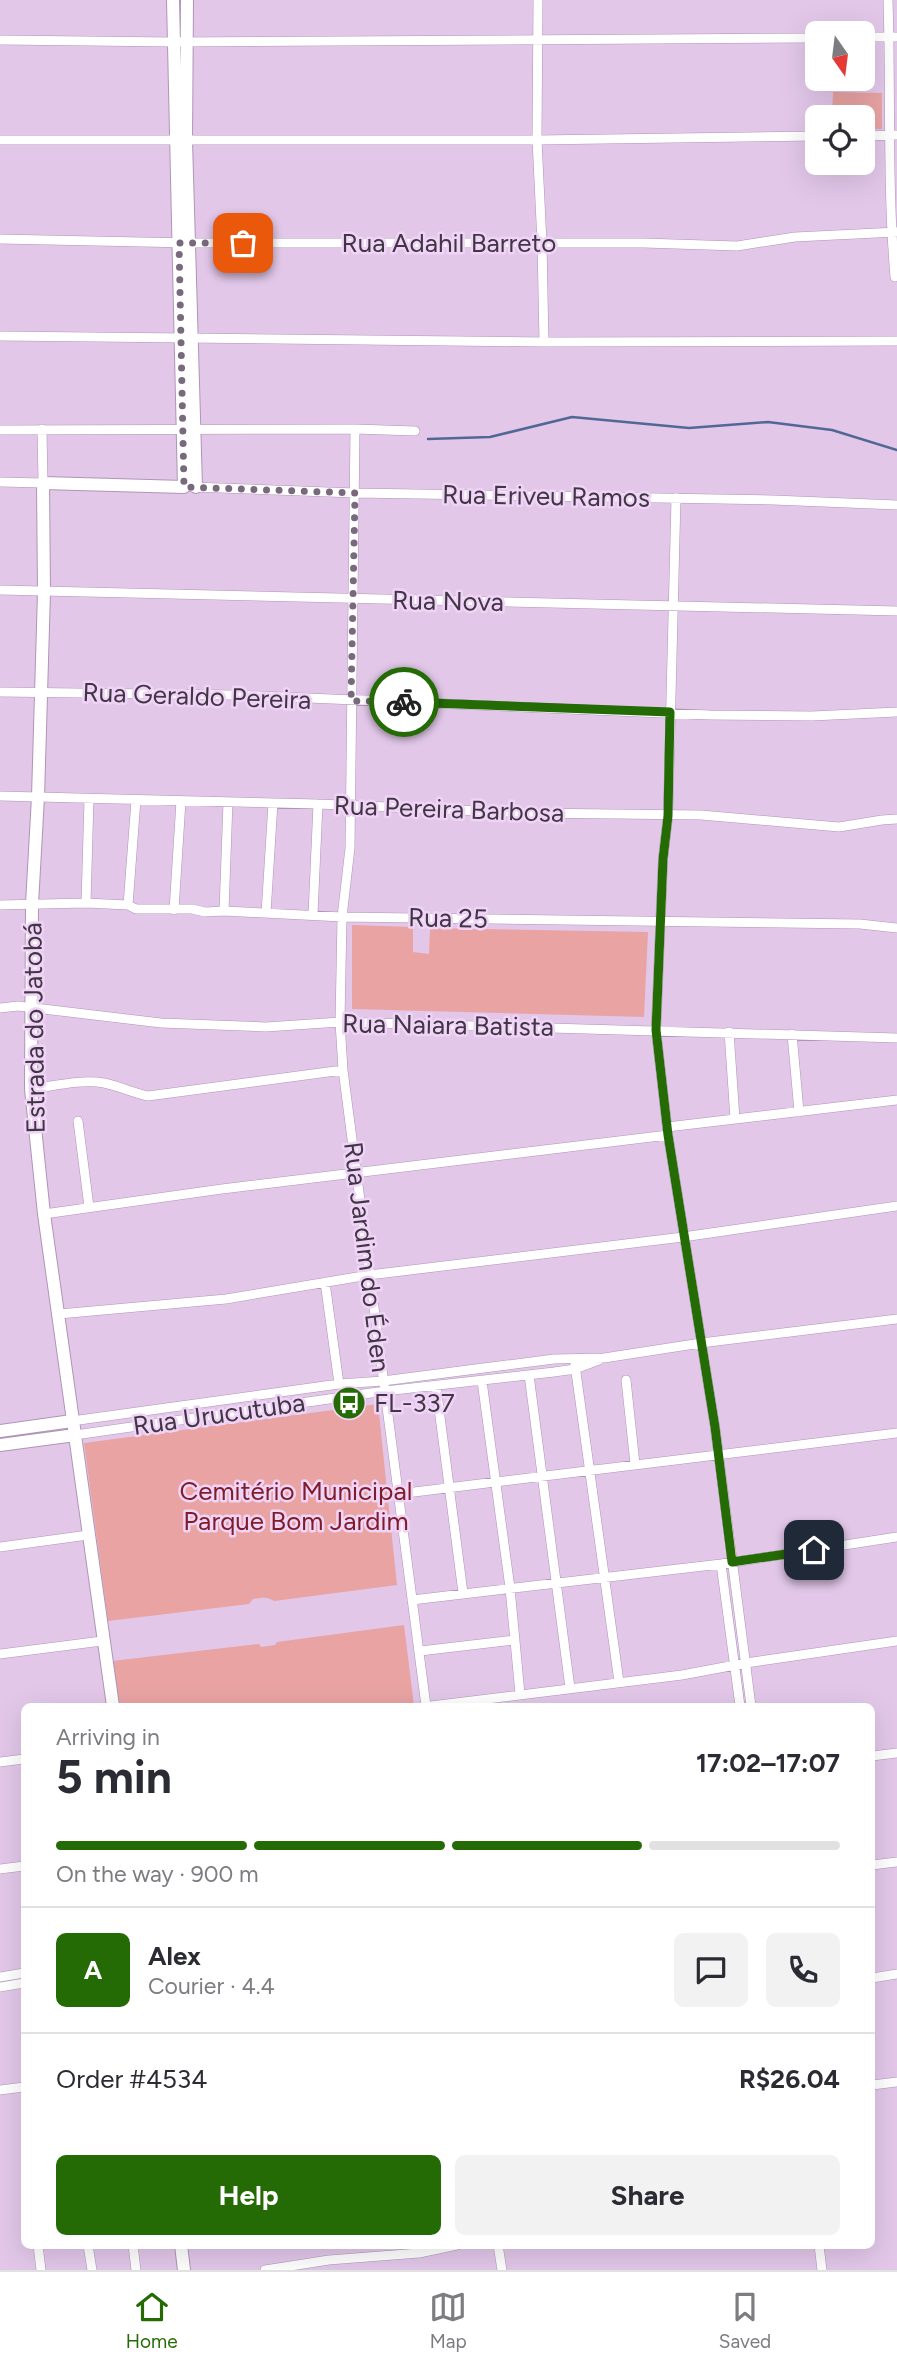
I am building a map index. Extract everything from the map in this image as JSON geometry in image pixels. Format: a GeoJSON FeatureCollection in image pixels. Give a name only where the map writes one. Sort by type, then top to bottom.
{"type":"FeatureCollection","features":[{"type":"Feature","properties":{"kind":"street"},"geometry":{"type":"LineString","coordinates":[[173,0],[181,42]]}},
{"type":"Feature","properties":{"kind":"street"},"geometry":{"type":"LineString","coordinates":[[187,0],[181,42],[181,141],[190,487]]}},
{"type":"Feature","properties":{"kind":"street"},"geometry":{"type":"LineString","coordinates":[[538,0],[540,41],[537,140],[544,342]]}},
{"type":"Feature","properties":{"kind":"street"},"geometry":{"type":"LineString","coordinates":[[888,0],[893,37],[895,277]]}},
{"type":"Feature","properties":{"kind":"street"},"geometry":{"type":"LineString","coordinates":[[875,37],[893,37]]}},
{"type":"Feature","properties":{"kind":"street"},"geometry":{"type":"LineString","coordinates":[[0,40],[181,42],[805,38]]}},
{"type":"Feature","properties":{"kind":"street"},"geometry":{"type":"LineString","coordinates":[[875,135],[893,135]]}},
{"type":"Feature","properties":{"kind":"street"},"geometry":{"type":"LineString","coordinates":[[0,140],[537,140],[805,136]]}},
{"type":"Feature","properties":{"kind":"street","name":"Rua Adahil Barreto"},"geometry":{"type":"LineString","coordinates":[[0,239],[184,243],[737,246],[796,237],[894,232]]}},
{"type":"Feature","properties":{"kind":"street"},"geometry":{"type":"LineString","coordinates":[[0,336],[544,342],[897,341]]}},
{"type":"Feature","properties":{"kind":"street","name":"Estrada do Jatobá"},"geometry":{"type":"LineString","coordinates":[[42,429],[44,592],[32,904],[30,1089],[44,1214],[112,1703]]}},
{"type":"Feature","properties":{"kind":"street","name":"Rua Jardim do Éden"},"geometry":{"type":"LineString","coordinates":[[355,429],[350,848],[342,917],[340,1022],[356,1174],[426,1703]]}},
{"type":"Feature","properties":{"kind":"street"},"geometry":{"type":"LineString","coordinates":[[0,430],[415,431]]}},
{"type":"Feature","properties":{"kind":"street","name":"Rua Eriveu Ramos"},"geometry":{"type":"LineString","coordinates":[[0,482],[897,505]]}},
{"type":"Feature","properties":{"kind":"street"},"geometry":{"type":"LineString","coordinates":[[676,498],[668,816],[663,859],[656,1030],[667,1131],[719,1455],[751,1703]]}},
{"type":"Feature","properties":{"kind":"street","name":"Rua Nova"},"geometry":{"type":"LineString","coordinates":[[0,590],[897,611]]}},
{"type":"Feature","properties":{"kind":"street","name":"Rua Geraldo Pereira"},"geometry":{"type":"LineString","coordinates":[[0,692],[234,695],[811,716],[897,712]]}},
{"type":"Feature","properties":{"kind":"street","name":"Rua Pereira Barbosa"},"geometry":{"type":"LineString","coordinates":[[0,796],[761,819],[839,827],[897,819]]}},
{"type":"Feature","properties":{"kind":"street"},"geometry":{"type":"LineString","coordinates":[[86,903],[89,799]]}},
{"type":"Feature","properties":{"kind":"street"},"geometry":{"type":"LineString","coordinates":[[128,905],[136,800]]}},
{"type":"Feature","properties":{"kind":"street"},"geometry":{"type":"LineString","coordinates":[[174,910],[181,801]]}},
{"type":"Feature","properties":{"kind":"street"},"geometry":{"type":"LineString","coordinates":[[224,911],[228,802]]}},
{"type":"Feature","properties":{"kind":"street"},"geometry":{"type":"LineString","coordinates":[[266,913],[273,803]]}},
{"type":"Feature","properties":{"kind":"street"},"geometry":{"type":"LineString","coordinates":[[313,914],[318,804]]}},
{"type":"Feature","properties":{"kind":"street","name":"Rua 25"},"geometry":{"type":"LineString","coordinates":[[0,905],[86,903],[128,905],[136,909],[342,917],[860,924],[897,928]]}},
{"type":"Feature","properties":{"kind":"street","name":"Rua Naiara Batista"},"geometry":{"type":"LineString","coordinates":[[0,1008],[18,1006],[152,1023],[266,1027],[340,1022],[897,1038]]}},
{"type":"Feature","properties":{"kind":"street"},"geometry":{"type":"LineString","coordinates":[[729,1032],[735,1119]]}},
{"type":"Feature","properties":{"kind":"street"},"geometry":{"type":"LineString","coordinates":[[792,1034],[799,1112]]}},
{"type":"Feature","properties":{"kind":"street"},"geometry":{"type":"LineString","coordinates":[[30,1089],[94,1082],[148,1096],[344,1070]]}},
{"type":"Feature","properties":{"kind":"street"},"geometry":{"type":"LineString","coordinates":[[44,1214],[222,1189],[356,1174],[667,1131],[735,1119],[897,1100]]}},
{"type":"Feature","properties":{"kind":"street"},"geometry":{"type":"LineString","coordinates":[[78,1121],[89,1207]]}},
{"type":"Feature","properties":{"kind":"street"},"geometry":{"type":"LineString","coordinates":[[59,1314],[226,1299],[369,1275],[683,1237],[897,1206]]}},
{"type":"Feature","properties":{"kind":"street"},"geometry":{"type":"LineString","coordinates":[[325,1282],[339,1384]]}},
{"type":"Feature","properties":{"kind":"street","name":"Rua Urucutuba"},"geometry":{"type":"LineString","coordinates":[[0,1445],[75,1436],[575,1357],[604,1358],[897,1319]]}},
{"type":"Feature","properties":{"kind":"street"},"geometry":{"type":"LineString","coordinates":[[575,1357],[619,1682]]}},
{"type":"Feature","properties":{"kind":"street","name":"Rua Urucutuba"},"geometry":{"type":"LineString","coordinates":[[0,1431],[339,1384],[436,1386],[482,1381],[575,1369],[604,1358]]}},
{"type":"Feature","properties":{"kind":"street"},"geometry":{"type":"LineString","coordinates":[[529,1375],[570,1688]]}},
{"type":"Feature","properties":{"kind":"street"},"geometry":{"type":"LineString","coordinates":[[626,1380],[635,1464]]}},
{"type":"Feature","properties":{"kind":"street"},"geometry":{"type":"LineString","coordinates":[[482,1381],[510,1588],[520,1694]]}},
{"type":"Feature","properties":{"kind":"street"},"geometry":{"type":"LineString","coordinates":[[436,1386],[463,1593]]}},
{"type":"Feature","properties":{"kind":"street"},"geometry":{"type":"LineString","coordinates":[[398,1494],[897,1433]]}},
{"type":"Feature","properties":{"kind":"street"},"geometry":{"type":"LineString","coordinates":[[0,1546],[88,1535]]}},
{"type":"Feature","properties":{"kind":"street"},"geometry":{"type":"LineString","coordinates":[[412,1600],[721,1564],[897,1537]]}},
{"type":"Feature","properties":{"kind":"street"},"geometry":{"type":"LineString","coordinates":[[721,1564],[740,1703]]}},
{"type":"Feature","properties":{"kind":"street"},"geometry":{"type":"LineString","coordinates":[[420,1651],[516,1640]]}},
{"type":"Feature","properties":{"kind":"street"},"geometry":{"type":"LineString","coordinates":[[0,1654],[102,1641]]}},
{"type":"Feature","properties":{"kind":"street"},"geometry":{"type":"LineString","coordinates":[[453,1703],[897,1642]]}},
{"type":"Feature","properties":{"kind":"street"},"geometry":{"type":"LineString","coordinates":[[875,1756],[897,1753]]}},
{"type":"Feature","properties":{"kind":"street"},"geometry":{"type":"LineString","coordinates":[[0,1762],[21,1759]]}},
{"type":"Feature","properties":{"kind":"street"},"geometry":{"type":"LineString","coordinates":[[875,1865],[897,1862]]}},
{"type":"Feature","properties":{"kind":"street"},"geometry":{"type":"LineString","coordinates":[[0,1869],[21,1866]]}},
{"type":"Feature","properties":{"kind":"street"},"geometry":{"type":"LineString","coordinates":[[0,1977],[21,1974]]}},
{"type":"Feature","properties":{"kind":"street"},"geometry":{"type":"LineString","coordinates":[[875,1978],[897,1974]]}},
{"type":"Feature","properties":{"kind":"street"},"geometry":{"type":"LineString","coordinates":[[0,1987],[21,1984]]}},
{"type":"Feature","properties":{"kind":"street"},"geometry":{"type":"LineString","coordinates":[[875,2085],[897,2082]]}},
{"type":"Feature","properties":{"kind":"street"},"geometry":{"type":"LineString","coordinates":[[0,2090],[21,2087]]}},
{"type":"Feature","properties":{"kind":"street"},"geometry":{"type":"LineString","coordinates":[[38,2249],[41,2270]]}},
{"type":"Feature","properties":{"kind":"street"},"geometry":{"type":"LineString","coordinates":[[89,2249],[92,2270]]}},
{"type":"Feature","properties":{"kind":"street"},"geometry":{"type":"LineString","coordinates":[[133,2249],[136,2270]]}},
{"type":"Feature","properties":{"kind":"street"},"geometry":{"type":"LineString","coordinates":[[181,2249],[184,2270]]}},
{"type":"Feature","properties":{"kind":"street"},"geometry":{"type":"LineString","coordinates":[[265,2270],[329,2260],[438,2249]]}},
{"type":"Feature","properties":{"kind":"street"},"geometry":{"type":"LineString","coordinates":[[499,2249],[502,2270]]}},
{"type":"Feature","properties":{"kind":"street"},"geometry":{"type":"LineString","coordinates":[[819,2249],[822,2270]]}},
{"type":"Feature","properties":{"kind":"green space"},"geometry":{"type":"Polygon","coordinates":[[[833,92],[882,93],[882,129],[875,129],[875,105],[832,105],[833,92]]]}},
{"type":"Feature","properties":{"kind":"green space"},"geometry":{"type":"Polygon","coordinates":[[[352,925],[413,927],[413,952],[429,954],[430,928],[648,932],[644,1017],[352,1009],[352,925]]]}},
{"type":"Feature","properties":{"kind":"green space","name":"Cemitério Municipal Parque Bom Jardim"},"geometry":{"type":"Polygon","coordinates":[[[378,1404],[397,1585],[274,1601],[259,1598],[253,1599],[249,1604],[108,1621],[84,1443],[378,1404]]]}},
{"type":"Feature","properties":{"kind":"green space"},"geometry":{"type":"Polygon","coordinates":[[[404,1625],[414,1703],[119,1703],[112,1661],[259,1644],[261,1647],[275,1645],[277,1642],[404,1625]]]}},
{"type":"Feature","properties":{"kind":"waterway"},"geometry":{"type":"LineString","coordinates":[[428,439],[490,437],[572,417],[689,428],[768,422],[832,430],[897,450]]}},
{"type":"Feature","properties":{"kind":"way so far"},"geometry":{"type":"LineString","coordinates":[[243,243],[179,243],[184,487],[355,493],[351,701],[404,702]]}},
{"type":"Feature","properties":{"kind":"place","name":"FL-337"},"geometry":{"type":"Point","coordinates":[349,1403]}},
{"type":"Feature","properties":{"kind":"route"},"geometry":{"type":"LineString","coordinates":[[404,702],[670,712],[668,816],[663,859],[656,1030],[668,1135],[715,1427],[732,1562],[814,1550]]}}]}
